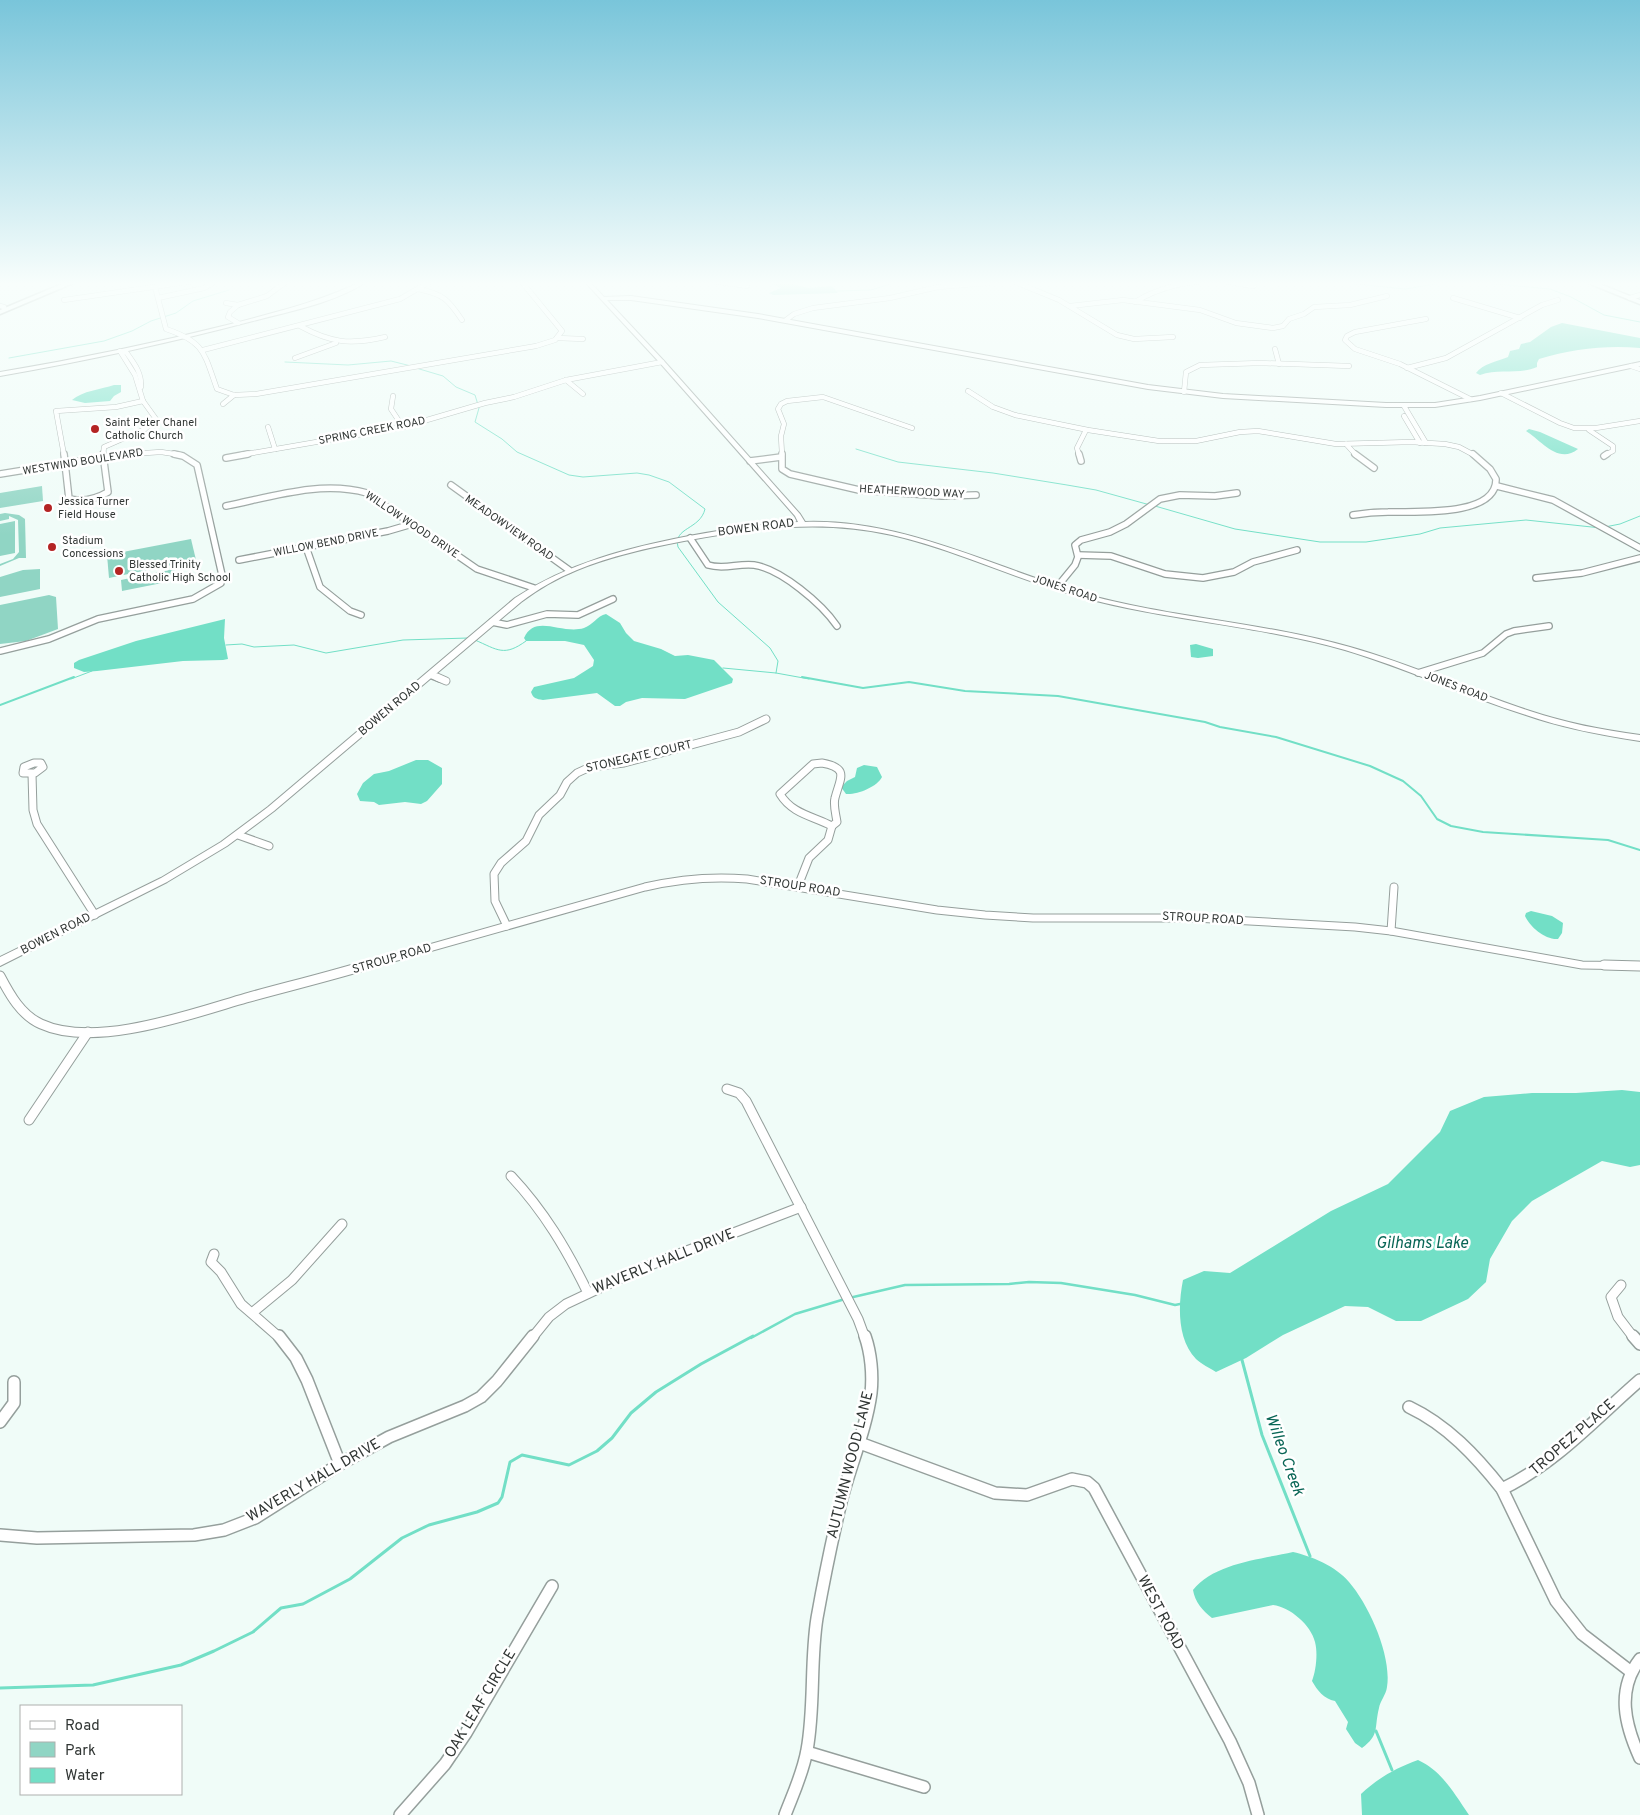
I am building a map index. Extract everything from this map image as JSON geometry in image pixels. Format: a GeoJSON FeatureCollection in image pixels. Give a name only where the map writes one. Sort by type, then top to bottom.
{"type":"FeatureCollection","features":[{"type":"Feature","properties":{"kind":"street"},"geometry":{"type":"LineString","coordinates":[[0,374],[45,366]]}},
{"type":"Feature","properties":{"kind":"street"},"geometry":{"type":"LineString","coordinates":[[129,366],[135,374],[143,401],[156,416],[156,420],[144,430],[107,444],[102,451],[108,492],[98,497],[78,500],[69,498],[66,464],[56,412],[116,407],[143,401]]}},
{"type":"Feature","properties":{"kind":"street"},"geometry":{"type":"LineString","coordinates":[[208,366],[214,386],[221,392],[234,395],[256,394],[421,366]]}},
{"type":"Feature","properties":{"kind":"street","name":"SPRING CREEK ROAD"},"geometry":{"type":"LineString","coordinates":[[226,458],[403,427],[485,403],[514,397],[566,380],[642,366]]}},
{"type":"Feature","properties":{"kind":"street"},"geometry":{"type":"LineString","coordinates":[[665,366],[798,515],[802,523]]}},
{"type":"Feature","properties":{"kind":"street"},"geometry":{"type":"LineString","coordinates":[[1039,366],[1184,392],[1401,406],[1435,405],[1470,399],[1631,366],[1640,369]]}},
{"type":"Feature","properties":{"kind":"street"},"geometry":{"type":"LineString","coordinates":[[1184,392],[1186,372],[1199,366]]}},
{"type":"Feature","properties":{"kind":"street"},"geometry":{"type":"LineString","coordinates":[[1338,366],[1349,366]]}},
{"type":"Feature","properties":{"kind":"street"},"geometry":{"type":"LineString","coordinates":[[1400,366],[1470,399]]}},
{"type":"Feature","properties":{"kind":"street"},"geometry":{"type":"LineString","coordinates":[[1406,368],[1415,366]]}},
{"type":"Feature","properties":{"kind":"street"},"geometry":{"type":"LineString","coordinates":[[566,380],[583,394]]}},
{"type":"Feature","properties":{"kind":"street"},"geometry":{"type":"LineString","coordinates":[[968,391],[1004,412],[1086,430],[1177,443],[1239,432],[1258,431],[1322,443],[1426,443],[1449,445],[1469,452],[1492,471],[1497,479],[1497,486],[1492,493],[1476,504],[1461,510],[1380,510],[1353,515]]}},
{"type":"Feature","properties":{"kind":"street"},"geometry":{"type":"LineString","coordinates":[[1501,393],[1534,408],[1558,424],[1573,428],[1589,430],[1623,422],[1640,421]]}},
{"type":"Feature","properties":{"kind":"street"},"geometry":{"type":"LineString","coordinates":[[224,404],[234,395]]}},
{"type":"Feature","properties":{"kind":"street"},"geometry":{"type":"LineString","coordinates":[[392,396],[390,409],[403,427]]}},
{"type":"Feature","properties":{"kind":"street"},"geometry":{"type":"LineString","coordinates":[[752,463],[781,457],[783,450],[780,436],[784,424],[778,409],[781,404],[791,400],[812,397],[829,398],[912,428]]}},
{"type":"Feature","properties":{"kind":"street"},"geometry":{"type":"LineString","coordinates":[[1401,406],[1420,443]]}},
{"type":"Feature","properties":{"kind":"street"},"geometry":{"type":"LineString","coordinates":[[1401,406],[1426,443]]}},
{"type":"Feature","properties":{"kind":"street"},"geometry":{"type":"LineString","coordinates":[[268,427],[275,449]]}},
{"type":"Feature","properties":{"kind":"street"},"geometry":{"type":"LineString","coordinates":[[1081,461],[1076,448],[1086,430]]}},
{"type":"Feature","properties":{"kind":"street"},"geometry":{"type":"LineString","coordinates":[[1589,430],[1613,446],[1612,451],[1604,456]]}},
{"type":"Feature","properties":{"kind":"street"},"geometry":{"type":"LineString","coordinates":[[1346,444],[1358,458],[1374,468]]}},
{"type":"Feature","properties":{"kind":"street","name":"WESTWIND BOULEVARD"},"geometry":{"type":"LineString","coordinates":[[0,474],[103,458],[129,452],[175,453],[193,460],[197,467],[222,570],[221,583],[197,599],[106,617],[46,640],[0,651]]}},
{"type":"Feature","properties":{"kind":"street","name":"HEATHERWOOD WAY"},"geometry":{"type":"LineString","coordinates":[[781,457],[782,469],[786,473],[853,489],[942,496],[976,495]]}},
{"type":"Feature","properties":{"kind":"street","name":"MEADOWVIEW ROAD"},"geometry":{"type":"LineString","coordinates":[[451,485],[569,570]]}},
{"type":"Feature","properties":{"kind":"street"},"geometry":{"type":"LineString","coordinates":[[1497,486],[1553,500],[1640,548]]}},
{"type":"Feature","properties":{"kind":"street","name":"WILLOW WOOD DRIVE"},"geometry":{"type":"LineString","coordinates":[[226,506],[322,489],[348,488],[367,494],[477,568],[534,588]]}},
{"type":"Feature","properties":{"kind":"street"},"geometry":{"type":"LineString","coordinates":[[1057,587],[1074,567],[1078,555],[1075,545],[1081,540],[1110,532],[1126,524],[1160,499],[1180,495],[1208,496],[1237,493]]}},
{"type":"Feature","properties":{"kind":"street","name":"BOWEN ROAD"},"geometry":{"type":"LineString","coordinates":[[0,962],[192,864],[238,835],[271,810],[534,588],[569,570],[614,554],[757,526],[802,523]]}},
{"type":"Feature","properties":{"kind":"street","name":"JONES ROAD"},"geometry":{"type":"LineString","coordinates":[[802,523],[848,525],[893,533],[1105,602],[1162,614],[1326,642],[1366,654],[1554,722],[1594,732],[1640,738]]}},
{"type":"Feature","properties":{"kind":"street","name":"WILLOW BEND DRIVE"},"geometry":{"type":"LineString","coordinates":[[240,560],[388,532],[412,524]]}},
{"type":"Feature","properties":{"kind":"street"},"geometry":{"type":"LineString","coordinates":[[690,538],[702,554],[703,560],[711,566],[725,569],[745,565],[762,567],[809,595],[830,614],[837,626]]}},
{"type":"Feature","properties":{"kind":"street"},"geometry":{"type":"LineString","coordinates":[[306,547],[320,587],[350,612],[362,615]]}},
{"type":"Feature","properties":{"kind":"street"},"geometry":{"type":"LineString","coordinates":[[1078,555],[1111,556],[1165,574],[1203,578],[1234,572],[1253,562],[1297,550]]}},
{"type":"Feature","properties":{"kind":"street"},"geometry":{"type":"LineString","coordinates":[[1536,578],[1582,573],[1640,558]]}},
{"type":"Feature","properties":{"kind":"street"},"geometry":{"type":"LineString","coordinates":[[492,622],[507,624],[547,614],[578,615],[613,599]]}},
{"type":"Feature","properties":{"kind":"street"},"geometry":{"type":"LineString","coordinates":[[1418,673],[1483,653],[1503,636],[1514,631],[1549,626]]}},
{"type":"Feature","properties":{"kind":"street"},"geometry":{"type":"LineString","coordinates":[[430,675],[446,681]]}},
{"type":"Feature","properties":{"kind":"street","name":"STONEGATE COURT"},"geometry":{"type":"LineString","coordinates":[[507,926],[495,901],[494,874],[501,862],[526,841],[539,815],[555,800],[567,782],[577,773],[590,767],[624,763],[711,740],[739,732],[766,720]]}},
{"type":"Feature","properties":{"kind":"street"},"geometry":{"type":"LineString","coordinates":[[798,886],[809,858],[828,840],[832,826],[837,822],[834,800],[842,777],[840,770],[833,765],[822,762],[813,764],[780,794],[784,803],[794,811],[820,819],[832,826]]}},
{"type":"Feature","properties":{"kind":"street"},"geometry":{"type":"LineString","coordinates":[[32,774],[33,810],[37,824],[95,915]]}},
{"type":"Feature","properties":{"kind":"street"},"geometry":{"type":"LineString","coordinates":[[820,819],[835,812]]}},
{"type":"Feature","properties":{"kind":"street"},"geometry":{"type":"LineString","coordinates":[[238,835],[269,846]]}},
{"type":"Feature","properties":{"kind":"street","name":"STROUP ROAD"},"geometry":{"type":"LineString","coordinates":[[0,976],[19,1009],[35,1022],[62,1031],[88,1032],[128,1028],[398,958],[645,887],[680,880],[730,877],[798,886],[937,910],[985,915],[1033,918],[1195,918],[1392,931],[1582,965],[1640,966]]}},
{"type":"Feature","properties":{"kind":"street"},"geometry":{"type":"LineString","coordinates":[[1392,931],[1394,887]]}},
{"type":"Feature","properties":{"kind":"street"},"geometry":{"type":"LineString","coordinates":[[30,1120],[88,1032]]}},
{"type":"Feature","properties":{"kind":"street","name":"AUTUMN WOOD LANE"},"geometry":{"type":"LineString","coordinates":[[727,1089],[738,1093],[746,1101],[858,1319],[867,1344],[871,1367],[871,1391],[867,1414],[857,1442],[841,1502],[817,1619],[813,1653],[811,1720],[807,1752],[798,1783],[785,1815]]}},
{"type":"Feature","properties":{"kind":"street"},"geometry":{"type":"LineString","coordinates":[[511,1176],[530,1195],[554,1226],[588,1293]]}},
{"type":"Feature","properties":{"kind":"street","name":"WAVERLY HALL DRIVE"},"geometry":{"type":"LineString","coordinates":[[0,1535],[37,1538],[184,1536],[224,1530],[262,1514],[340,1464],[389,1437],[465,1406],[480,1397],[498,1381],[549,1317],[566,1304],[640,1269],[800,1207]]}},
{"type":"Feature","properties":{"kind":"street"},"geometry":{"type":"LineString","coordinates":[[252,1313],[291,1280],[315,1254],[326,1238],[342,1224]]}},
{"type":"Feature","properties":{"kind":"street"},"geometry":{"type":"LineString","coordinates":[[214,1254],[211,1262],[213,1266],[221,1272],[240,1304],[275,1332],[296,1358],[307,1380],[340,1464]]}},
{"type":"Feature","properties":{"kind":"street"},"geometry":{"type":"LineString","coordinates":[[1621,1285],[1611,1297],[1613,1308],[1624,1327],[1640,1344]]}},
{"type":"Feature","properties":{"kind":"street","name":"TROPEZ PLACE"},"geometry":{"type":"LineString","coordinates":[[1502,1489],[1521,1482],[1542,1468],[1640,1380]]}},
{"type":"Feature","properties":{"kind":"street"},"geometry":{"type":"LineString","coordinates":[[0,1422],[14,1404],[14,1382]]}},
{"type":"Feature","properties":{"kind":"street"},"geometry":{"type":"LineString","coordinates":[[1409,1407],[1434,1419],[1479,1462],[1502,1489],[1556,1601],[1582,1634],[1630,1671]]}},
{"type":"Feature","properties":{"kind":"street","name":"WEST ROAD"},"geometry":{"type":"LineString","coordinates":[[857,1442],[1000,1495],[1033,1494],[1074,1478],[1088,1482],[1094,1488],[1230,1741],[1249,1783],[1258,1815]]}},
{"type":"Feature","properties":{"kind":"street","name":"OAK LEAF CIRCLE"},"geometry":{"type":"LineString","coordinates":[[400,1815],[445,1764],[466,1733],[552,1586]]}},
{"type":"Feature","properties":{"kind":"street"},"geometry":{"type":"LineString","coordinates":[[1640,1659],[1630,1671],[1626,1689],[1625,1715],[1631,1738],[1640,1758]]}},
{"type":"Feature","properties":{"kind":"street"},"geometry":{"type":"LineString","coordinates":[[807,1752],[924,1787]]}},
{"type":"Feature","properties":{"kind":"green space"},"geometry":{"type":"Polygon","coordinates":[[[42,486],[43,501],[0,508],[0,493],[42,486]]]}},
{"type":"Feature","properties":{"kind":"green space"},"geometry":{"type":"Polygon","coordinates":[[[0,514],[19,515],[25,519],[26,558],[19,558],[0,566],[0,564],[13,559],[19,552],[18,520],[9,516],[9,519],[0,521],[0,514]]]}},
{"type":"Feature","properties":{"kind":"green space"},"geometry":{"type":"Polygon","coordinates":[[[15,521],[15,553],[0,556],[0,524],[15,521]]]}},
{"type":"Feature","properties":{"kind":"green space"},"geometry":{"type":"Polygon","coordinates":[[[191,539],[196,560],[109,578],[107,555],[191,539]]]}},
{"type":"Feature","properties":{"kind":"green space"},"geometry":{"type":"Polygon","coordinates":[[[40,569],[40,589],[0,597],[0,577],[23,570],[40,569]]]}},
{"type":"Feature","properties":{"kind":"green space"},"geometry":{"type":"Polygon","coordinates":[[[174,569],[177,580],[122,591],[121,580],[174,569]]]}},
{"type":"Feature","properties":{"kind":"green space"},"geometry":{"type":"Polygon","coordinates":[[[49,595],[56,597],[58,629],[26,641],[0,644],[0,605],[49,595]]]}},
{"type":"Feature","properties":{"kind":"water"},"geometry":{"type":"Polygon","coordinates":[[[1485,366],[1537,366],[1530,369],[1480,375],[1476,373],[1485,366]]]}},
{"type":"Feature","properties":{"kind":"water"},"geometry":{"type":"Polygon","coordinates":[[[121,385],[121,392],[110,401],[85,403],[72,400],[87,392],[121,385]]]}},
{"type":"Feature","properties":{"kind":"water"},"geometry":{"type":"Polygon","coordinates":[[[1529,429],[1578,449],[1571,453],[1557,453],[1526,431],[1529,429]]]}},
{"type":"Feature","properties":{"kind":"water"},"geometry":{"type":"Polygon","coordinates":[[[606,614],[620,623],[634,641],[661,649],[675,656],[688,655],[714,660],[733,679],[732,683],[685,699],[642,698],[626,702],[620,706],[615,706],[597,693],[543,700],[534,697],[531,692],[534,687],[574,678],[593,666],[594,660],[584,645],[565,641],[526,641],[524,638],[529,631],[535,627],[542,626],[567,629],[584,628],[606,614]]]}},
{"type":"Feature","properties":{"kind":"water"},"geometry":{"type":"Polygon","coordinates":[[[225,619],[224,638],[228,659],[183,661],[84,672],[74,668],[74,663],[79,660],[136,641],[225,619]]]}},
{"type":"Feature","properties":{"kind":"water"},"geometry":{"type":"Polygon","coordinates":[[[1196,644],[1213,649],[1213,656],[1191,657],[1190,645],[1196,644]]]}},
{"type":"Feature","properties":{"kind":"water"},"geometry":{"type":"Polygon","coordinates":[[[416,760],[428,760],[442,768],[442,784],[427,801],[421,804],[405,802],[379,805],[374,802],[360,801],[357,794],[363,783],[374,774],[389,771],[416,760]]]}},
{"type":"Feature","properties":{"kind":"water"},"geometry":{"type":"Polygon","coordinates":[[[864,765],[877,767],[882,777],[876,784],[866,790],[846,794],[841,787],[855,777],[857,768],[864,765]]]}},
{"type":"Feature","properties":{"kind":"water"},"geometry":{"type":"Polygon","coordinates":[[[1531,911],[1552,916],[1563,923],[1562,933],[1558,939],[1543,935],[1534,928],[1525,916],[1526,913],[1531,911]]]}},
{"type":"Feature","properties":{"kind":"water","name":"Gilhams Lake"},"geometry":{"type":"Polygon","coordinates":[[[1622,1090],[1640,1092],[1640,1165],[1630,1167],[1602,1161],[1532,1201],[1512,1221],[1490,1259],[1486,1282],[1468,1299],[1421,1321],[1396,1321],[1368,1307],[1345,1306],[1283,1335],[1246,1358],[1216,1372],[1198,1361],[1190,1351],[1185,1342],[1180,1321],[1180,1300],[1183,1280],[1204,1271],[1230,1273],[1331,1211],[1388,1184],[1440,1132],[1450,1111],[1484,1097],[1532,1093],[1622,1090]]]}},
{"type":"Feature","properties":{"kind":"water"},"geometry":{"type":"Polygon","coordinates":[[[1293,1552],[1323,1562],[1344,1576],[1364,1604],[1382,1646],[1388,1675],[1387,1687],[1380,1705],[1374,1735],[1362,1748],[1355,1743],[1346,1729],[1348,1722],[1335,1701],[1321,1694],[1312,1681],[1316,1662],[1315,1642],[1309,1629],[1299,1618],[1280,1606],[1273,1605],[1212,1618],[1195,1598],[1193,1590],[1213,1574],[1253,1560],[1293,1552]]]}},
{"type":"Feature","properties":{"kind":"water"},"geometry":{"type":"Polygon","coordinates":[[[1418,1760],[1441,1776],[1469,1815],[1362,1815],[1361,1794],[1388,1774],[1418,1760]]]}},
{"type":"Feature","properties":{"kind":"waterway"},"geometry":{"type":"LineString","coordinates":[[416,368],[443,376],[456,387],[475,395],[479,408],[475,422],[502,439],[517,452],[569,475],[583,477],[637,473],[649,475],[669,482],[705,509],[698,521],[679,536],[678,547],[718,602],[770,648],[778,661],[776,673]]}},
{"type":"Feature","properties":{"kind":"waterway"},"geometry":{"type":"LineString","coordinates":[[856,449],[898,462],[993,473],[1067,485],[1096,490],[1150,505]]}},
{"type":"Feature","properties":{"kind":"waterway"},"geometry":{"type":"LineString","coordinates":[[1155,506],[1235,529],[1320,542],[1366,542],[1420,534],[1440,528],[1526,520],[1601,528]]}},
{"type":"Feature","properties":{"kind":"waterway"},"geometry":{"type":"LineString","coordinates":[[1605,527],[1620,524],[1640,516]]}},
{"type":"Feature","properties":{"kind":"waterway"},"geometry":{"type":"LineString","coordinates":[[226,645],[242,644],[254,647],[294,645],[326,653],[403,640],[468,638]]}},
{"type":"Feature","properties":{"kind":"waterway"},"geometry":{"type":"LineString","coordinates":[[475,640],[501,650],[512,649],[526,641]]}},
{"type":"Feature","properties":{"kind":"waterway"},"geometry":{"type":"LineString","coordinates":[[723,668],[776,673]]}},
{"type":"Feature","properties":{"kind":"waterway"},"geometry":{"type":"LineString","coordinates":[[71,679],[92,671]]}},
{"type":"Feature","properties":{"kind":"waterway"},"geometry":{"type":"LineString","coordinates":[[776,673],[809,679]]}},
{"type":"Feature","properties":{"kind":"waterway"},"geometry":{"type":"LineString","coordinates":[[0,705],[74,677]]}},
{"type":"Feature","properties":{"kind":"waterway"},"geometry":{"type":"LineString","coordinates":[[802,677],[863,688],[909,682],[965,691],[1058,696],[1205,722],[1220,727],[1276,737],[1370,766],[1403,781],[1421,796],[1437,819],[1451,826],[1483,832],[1608,840],[1640,850]]}},
{"type":"Feature","properties":{"kind":"waterway"},"geometry":{"type":"LineString","coordinates":[[849,1298],[905,1285],[1009,1284],[1029,1282],[1061,1283],[1135,1295],[1175,1305],[1180,1304]]}},
{"type":"Feature","properties":{"kind":"waterway"},"geometry":{"type":"LineString","coordinates":[[751,1338],[795,1314],[845,1299]]}},
{"type":"Feature","properties":{"kind":"waterway"},"geometry":{"type":"LineString","coordinates":[[0,1688],[93,1685],[181,1665],[214,1651],[253,1632],[281,1608],[303,1604],[350,1579],[402,1538],[429,1525],[477,1512],[498,1503],[502,1497],[510,1462],[522,1455],[569,1465],[597,1451],[612,1438],[631,1413],[656,1392],[701,1364],[753,1336]]}},
{"type":"Feature","properties":{"kind":"waterway","name":"Willeo Creek"},"geometry":{"type":"LineString","coordinates":[[1242,1360],[1262,1435],[1310,1556]]}},
{"type":"Feature","properties":{"kind":"waterway","name":"Willeo Creek"},"geometry":{"type":"LineString","coordinates":[[1376,1731],[1392,1770]]}},
{"type":"Feature","properties":{"kind":"place","name":"Saint Peter Chanel Catholic Church"},"geometry":{"type":"Point","coordinates":[95,429]}},
{"type":"Feature","properties":{"kind":"place","name":"Jessica Turner Field House"},"geometry":{"type":"Point","coordinates":[48,508]}},
{"type":"Feature","properties":{"kind":"place","name":"Stadium Concessions"},"geometry":{"type":"Point","coordinates":[52,547]}},
{"type":"Feature","properties":{"kind":"place","name":"Blessed Trinity Catholic High School"},"geometry":{"type":"Point","coordinates":[119,571]}}]}
